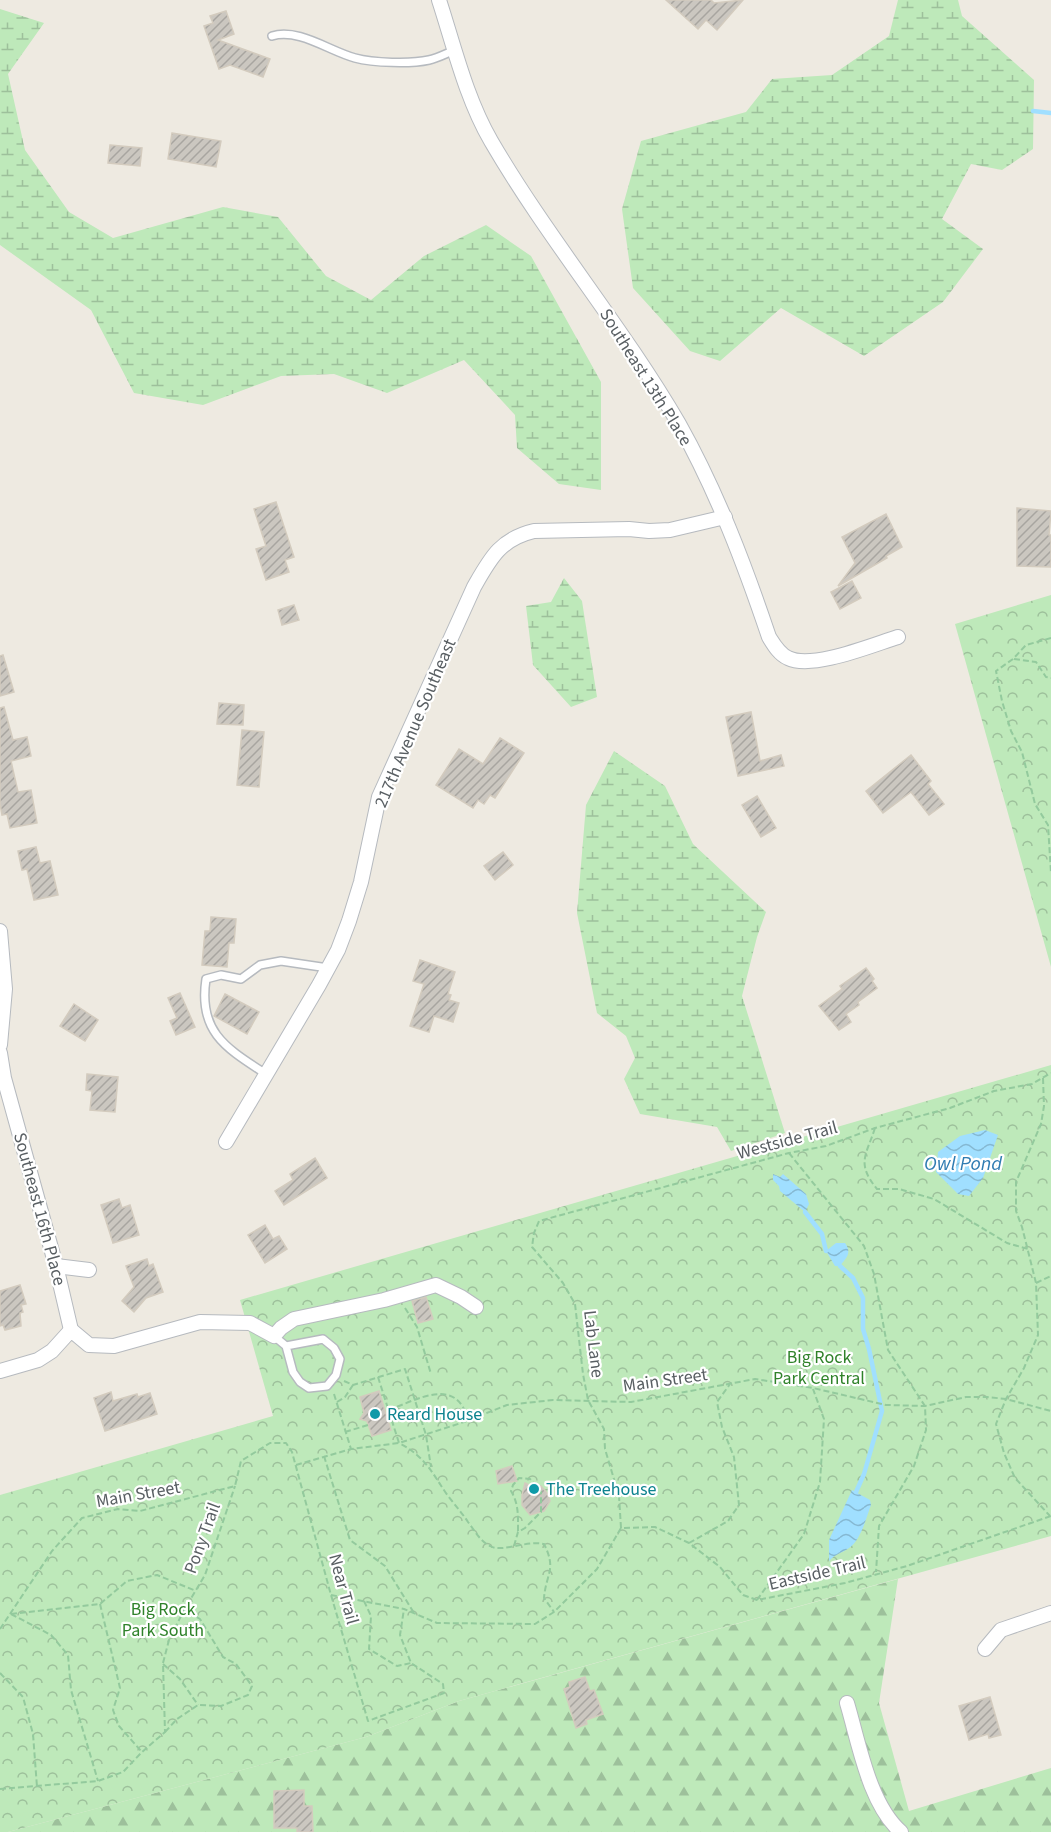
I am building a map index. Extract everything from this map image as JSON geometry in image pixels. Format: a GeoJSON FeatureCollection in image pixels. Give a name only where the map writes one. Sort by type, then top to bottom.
{"type":"FeatureCollection","features":[{"type":"Feature","properties":{"kind":"street","name":"Southeast 13th Place"},"geometry":{"type":"LineString","coordinates":[[439,0],[469,90],[490,139],[560,247],[629,344],[706,473],[726,517],[769,637],[778,651],[788,658],[802,662],[817,662],[898,637]]}},
{"type":"Feature","properties":{"kind":"street","name":"217th Avenue Southeast"},"geometry":{"type":"LineString","coordinates":[[226,1142],[328,968],[350,921],[361,882],[379,797],[474,587],[489,560],[511,540],[534,531],[670,530],[726,517]]}},
{"type":"Feature","properties":{"kind":"street"},"geometry":{"type":"LineString","coordinates":[[0,931],[5,989],[0,1045]]}},
{"type":"Feature","properties":{"kind":"street","name":"Southeast 16th Place"},"geometry":{"type":"LineString","coordinates":[[0,1053],[4,1078],[56,1266],[71,1330]]}},
{"type":"Feature","properties":{"kind":"street"},"geometry":{"type":"LineString","coordinates":[[56,1266],[89,1270]]}},
{"type":"Feature","properties":{"kind":"street"},"geometry":{"type":"LineString","coordinates":[[0,1371],[38,1360],[52,1351],[71,1330],[89,1345],[114,1346],[200,1322],[250,1323],[274,1335],[294,1319],[436,1286],[461,1297],[476,1307]]}},
{"type":"Feature","properties":{"kind":"street"},"geometry":{"type":"LineString","coordinates":[[985,1649],[1001,1630],[1051,1613]]}},
{"type":"Feature","properties":{"kind":"street"},"geometry":{"type":"LineString","coordinates":[[847,1703],[875,1797],[883,1812],[901,1832]]}},
{"type":"Feature","properties":{"kind":"lane"},"geometry":{"type":"LineString","coordinates":[[272,36],[282,33],[318,43],[356,58],[393,61],[429,60],[456,50]]}},
{"type":"Feature","properties":{"kind":"lane"},"geometry":{"type":"LineString","coordinates":[[267,1074],[231,1051],[212,1029],[202,999],[206,979],[221,975],[241,979],[260,965],[281,961],[328,968]]}},
{"type":"Feature","properties":{"kind":"lane"},"geometry":{"type":"LineString","coordinates":[[274,1335],[286,1346],[293,1372],[300,1382],[309,1388],[327,1386],[336,1375],[340,1359],[334,1348],[323,1340],[286,1346]]}},
{"type":"Feature","properties":{"kind":"path"},"geometry":{"type":"LineString","coordinates":[[1051,638],[1026,645],[1013,659],[996,671],[1002,701],[1011,731],[1022,752],[1035,804],[1048,825],[1051,873]]}},
{"type":"Feature","properties":{"kind":"path"},"geometry":{"type":"LineString","coordinates":[[1013,659],[1036,662],[1046,677],[1051,678]]}},
{"type":"Feature","properties":{"kind":"path","name":"Westside Trail"},"geometry":{"type":"LineString","coordinates":[[534,1233],[539,1221],[789,1153],[826,1146],[875,1128],[950,1108],[994,1091],[1032,1084],[1051,1073]]}},
{"type":"Feature","properties":{"kind":"path"},"geometry":{"type":"LineString","coordinates":[[1043,1078],[1044,1106],[1041,1124],[1016,1182],[1016,1211],[1036,1283],[1038,1335],[1006,1398],[996,1424],[1004,1453],[1015,1478],[1051,1516]]}},
{"type":"Feature","properties":{"kind":"path"},"geometry":{"type":"LineString","coordinates":[[875,1128],[863,1165],[866,1176],[877,1189],[899,1189],[934,1199],[1008,1243],[1028,1250]]}},
{"type":"Feature","properties":{"kind":"path"},"geometry":{"type":"LineString","coordinates":[[789,1153],[864,1246],[874,1274],[888,1350],[926,1406],[926,1430],[914,1466],[879,1526],[876,1573]]}},
{"type":"Feature","properties":{"kind":"path","name":"Lab Lane"},"geometry":{"type":"LineString","coordinates":[[534,1233],[532,1247],[563,1283],[575,1304],[579,1327],[579,1353],[588,1400],[604,1429],[605,1449],[619,1496],[621,1528]]}},
{"type":"Feature","properties":{"kind":"path"},"geometry":{"type":"LineString","coordinates":[[1036,1283],[1051,1276]]}},
{"type":"Feature","properties":{"kind":"path"},"geometry":{"type":"LineString","coordinates":[[398,1296],[417,1327],[431,1374]]}},
{"type":"Feature","properties":{"kind":"path"},"geometry":{"type":"LineString","coordinates":[[336,1402],[345,1397],[353,1385],[405,1370],[426,1435],[431,1467]]}},
{"type":"Feature","properties":{"kind":"path"},"geometry":{"type":"LineString","coordinates":[[336,1375],[353,1385]]}},
{"type":"Feature","properties":{"kind":"path"},"geometry":{"type":"LineString","coordinates":[[378,1377],[399,1443],[414,1451],[431,1467],[449,1498],[476,1536],[491,1547],[502,1548],[529,1542],[544,1544],[549,1553],[552,1568],[545,1585],[544,1598],[554,1612]]}},
{"type":"Feature","properties":{"kind":"path","name":"Main Street"},"geometry":{"type":"LineString","coordinates":[[296,1465],[351,1449],[399,1443],[468,1421],[507,1405],[533,1401],[631,1402],[755,1379],[813,1388],[885,1405],[926,1406],[966,1397],[1006,1398],[1051,1411]]}},
{"type":"Feature","properties":{"kind":"path"},"geometry":{"type":"LineString","coordinates":[[689,1543],[728,1521],[739,1505],[734,1457],[722,1427],[717,1402],[730,1384]]}},
{"type":"Feature","properties":{"kind":"path"},"geometry":{"type":"LineString","coordinates":[[327,1386],[333,1391],[351,1449]]}},
{"type":"Feature","properties":{"kind":"path"},"geometry":{"type":"LineString","coordinates":[[757,1600],[804,1534],[820,1482],[824,1419],[813,1388]]}},
{"type":"Feature","properties":{"kind":"path"},"geometry":{"type":"LineString","coordinates":[[389,1410],[440,1393],[455,1397],[466,1412],[468,1421]]}},
{"type":"Feature","properties":{"kind":"path"},"geometry":{"type":"LineString","coordinates":[[345,1432],[368,1425]]}},
{"type":"Feature","properties":{"kind":"path"},"geometry":{"type":"LineString","coordinates":[[235,1486],[241,1461],[270,1443],[286,1443],[296,1465]]}},
{"type":"Feature","properties":{"kind":"path"},"geometry":{"type":"LineString","coordinates":[[324,1456],[350,1540],[385,1566],[414,1614]]}},
{"type":"Feature","properties":{"kind":"path","name":"Near Trail"},"geometry":{"type":"LineString","coordinates":[[296,1465],[368,1721],[444,1693],[443,1684],[411,1663]]}},
{"type":"Feature","properties":{"kind":"path"},"geometry":{"type":"LineString","coordinates":[[514,1546],[519,1515],[516,1500],[511,1491],[519,1478],[530,1479],[541,1492],[541,1512],[518,1532]]}},
{"type":"Feature","properties":{"kind":"path","name":"Main Street"},"geometry":{"type":"LineString","coordinates":[[0,1629],[52,1551],[82,1518],[118,1509],[140,1510],[235,1486]]}},
{"type":"Feature","properties":{"kind":"path","name":"Pony Trail"},"geometry":{"type":"LineString","coordinates":[[165,1732],[163,1663],[169,1640],[205,1575],[235,1486]]}},
{"type":"Feature","properties":{"kind":"path","name":"Eastside Trail"},"geometry":{"type":"LineString","coordinates":[[621,1528],[655,1527],[689,1543],[720,1567],[743,1595],[757,1600],[845,1583],[907,1566],[1051,1516]]}},
{"type":"Feature","properties":{"kind":"path"},"geometry":{"type":"LineString","coordinates":[[331,1595],[404,1609],[437,1623],[535,1624],[554,1612],[597,1569],[621,1528]]}},
{"type":"Feature","properties":{"kind":"path"},"geometry":{"type":"LineString","coordinates":[[11,1614],[100,1604],[127,1581],[157,1575],[196,1590]]}},
{"type":"Feature","properties":{"kind":"path"},"geometry":{"type":"LineString","coordinates":[[364,1601],[371,1616],[369,1648],[397,1666],[411,1663],[400,1635],[404,1609]]}},
{"type":"Feature","properties":{"kind":"path"},"geometry":{"type":"LineString","coordinates":[[100,1604],[120,1688],[114,1710],[119,1726],[142,1752]]}},
{"type":"Feature","properties":{"kind":"path"},"geometry":{"type":"LineString","coordinates":[[0,1789],[98,1781],[123,1772],[177,1719],[198,1705],[221,1706],[248,1695],[252,1686],[236,1664],[224,1657],[200,1619],[184,1610]]}},
{"type":"Feature","properties":{"kind":"path"},"geometry":{"type":"LineString","coordinates":[[11,1614],[51,1635],[69,1655],[71,1690],[98,1781]]}},
{"type":"Feature","properties":{"kind":"path"},"geometry":{"type":"LineString","coordinates":[[163,1663],[180,1679],[198,1705]]}},
{"type":"Feature","properties":{"kind":"path"},"geometry":{"type":"LineString","coordinates":[[0,1673],[23,1696],[33,1734],[37,1787]]}},
{"type":"Feature","properties":{"kind":"green space"},"geometry":{"type":"Polygon","coordinates":[[[898,0],[958,0],[962,16],[1034,80],[1033,149],[1002,170],[971,164],[942,219],[983,249],[943,302],[864,356],[781,308],[720,361],[690,351],[633,288],[622,209],[641,141],[746,112],[772,79],[832,75],[889,36],[898,0]]]}},
{"type":"Feature","properties":{"kind":"green space"},"geometry":{"type":"Polygon","coordinates":[[[0,9],[44,23],[8,74],[25,150],[69,212],[113,238],[223,207],[278,217],[326,276],[371,300],[424,256],[486,225],[531,256],[601,382],[601,490],[559,484],[517,448],[515,415],[464,360],[387,393],[334,374],[281,376],[203,405],[134,393],[91,310],[0,245],[0,9]]]}},
{"type":"Feature","properties":{"kind":"green space"},"geometry":{"type":"Polygon","coordinates":[[[564,578],[582,601],[597,697],[571,707],[533,665],[526,606],[551,602],[564,578]]]}},
{"type":"Feature","properties":{"kind":"green space"},"geometry":{"type":"Polygon","coordinates":[[[1051,595],[1051,967],[955,624],[1051,595]]]}},
{"type":"Feature","properties":{"kind":"green space"},"geometry":{"type":"Polygon","coordinates":[[[614,751],[665,786],[693,844],[766,912],[742,996],[785,1133],[731,1151],[717,1127],[640,1114],[624,1079],[635,1058],[626,1036],[597,1013],[577,913],[586,805],[614,751]]]}},
{"type":"Feature","properties":{"kind":"green space","name":"Big Rock Park Central"},"geometry":{"type":"Polygon","coordinates":[[[1051,1065],[1051,1536],[459,1701],[366,1737],[8,1832],[0,1832],[0,1495],[273,1416],[240,1300],[1051,1065]]]}},
{"type":"Feature","properties":{"kind":"green space"},"geometry":{"type":"Polygon","coordinates":[[[898,1579],[879,1703],[909,1811],[1051,1768],[1051,1832],[8,1832],[366,1737],[459,1701],[898,1579]]]}},
{"type":"Feature","properties":{"kind":"water","name":"Owl Pond"},"geometry":{"type":"Polygon","coordinates":[[[985,1130],[998,1135],[983,1178],[969,1196],[958,1194],[936,1172],[938,1152],[960,1136],[985,1130]]]}},
{"type":"Feature","properties":{"kind":"water"},"geometry":{"type":"Polygon","coordinates":[[[773,1174],[780,1177],[783,1174],[806,1194],[809,1204],[805,1212],[780,1191],[779,1186],[773,1180],[773,1174]]]}},
{"type":"Feature","properties":{"kind":"water"},"geometry":{"type":"Polygon","coordinates":[[[836,1243],[845,1243],[848,1250],[847,1257],[840,1266],[835,1266],[826,1251],[836,1243]]]}},
{"type":"Feature","properties":{"kind":"water"},"geometry":{"type":"Polygon","coordinates":[[[852,1490],[870,1500],[871,1505],[857,1540],[829,1561],[829,1540],[852,1490]]]}},
{"type":"Feature","properties":{"kind":"building"},"geometry":{"type":"Polygon","coordinates":[[[666,0],[711,0],[714,3],[743,0],[717,30],[706,20],[698,29],[666,0]]]}},
{"type":"Feature","properties":{"kind":"building"},"geometry":{"type":"Polygon","coordinates":[[[226,11],[234,34],[218,40],[270,59],[263,77],[230,65],[219,69],[204,26],[213,23],[210,16],[226,11]]]}},
{"type":"Feature","properties":{"kind":"building"},"geometry":{"type":"Polygon","coordinates":[[[172,133],[221,141],[216,167],[168,159],[172,133]]]}},
{"type":"Feature","properties":{"kind":"building"},"geometry":{"type":"Polygon","coordinates":[[[110,145],[142,148],[140,166],[108,163],[110,145]]]}},
{"type":"Feature","properties":{"kind":"building"},"geometry":{"type":"Polygon","coordinates":[[[276,502],[294,557],[285,560],[289,572],[266,580],[256,549],[266,546],[254,509],[276,502]]]}},
{"type":"Feature","properties":{"kind":"building"},"geometry":{"type":"Polygon","coordinates":[[[1017,508],[1051,511],[1049,535],[1051,535],[1051,567],[1017,566],[1017,508]]]}},
{"type":"Feature","properties":{"kind":"building"},"geometry":{"type":"Polygon","coordinates":[[[886,514],[902,547],[838,586],[855,563],[842,537],[886,514]]]}},
{"type":"Feature","properties":{"kind":"building"},"geometry":{"type":"Polygon","coordinates":[[[852,581],[861,598],[840,609],[831,592],[852,581]]]}},
{"type":"Feature","properties":{"kind":"building"},"geometry":{"type":"Polygon","coordinates":[[[294,605],[299,620],[282,625],[278,610],[294,605]]]}},
{"type":"Feature","properties":{"kind":"building"},"geometry":{"type":"Polygon","coordinates":[[[3,655],[14,692],[0,696],[0,656],[3,655]]]}},
{"type":"Feature","properties":{"kind":"building"},"geometry":{"type":"Polygon","coordinates":[[[219,703],[244,705],[243,725],[217,724],[219,703]]]}},
{"type":"Feature","properties":{"kind":"building"},"geometry":{"type":"Polygon","coordinates":[[[4,707],[13,740],[27,737],[31,756],[11,761],[18,792],[31,790],[37,823],[10,828],[7,814],[2,815],[0,804],[0,708],[4,707]]]}},
{"type":"Feature","properties":{"kind":"building"},"geometry":{"type":"Polygon","coordinates":[[[751,712],[760,761],[781,755],[784,766],[738,776],[726,717],[751,712]]]}},
{"type":"Feature","properties":{"kind":"building"},"geometry":{"type":"Polygon","coordinates":[[[242,730],[264,732],[259,787],[237,785],[242,730]]]}},
{"type":"Feature","properties":{"kind":"building"},"geometry":{"type":"Polygon","coordinates":[[[500,738],[524,753],[495,798],[490,795],[484,804],[478,800],[473,808],[436,785],[459,749],[483,764],[500,738]]]}},
{"type":"Feature","properties":{"kind":"building"},"geometry":{"type":"Polygon","coordinates":[[[911,755],[931,781],[928,784],[944,804],[929,815],[911,792],[883,813],[866,791],[911,755]]]}},
{"type":"Feature","properties":{"kind":"building"},"geometry":{"type":"Polygon","coordinates":[[[757,796],[776,828],[761,837],[742,805],[757,796]]]}},
{"type":"Feature","properties":{"kind":"building"},"geometry":{"type":"Polygon","coordinates":[[[36,847],[40,863],[50,861],[58,895],[34,900],[27,869],[22,870],[18,851],[36,847]]]}},
{"type":"Feature","properties":{"kind":"building"},"geometry":{"type":"Polygon","coordinates":[[[503,852],[513,865],[495,880],[484,866],[503,852]]]}},
{"type":"Feature","properties":{"kind":"building"},"geometry":{"type":"Polygon","coordinates":[[[211,917],[236,919],[234,943],[229,943],[227,967],[202,965],[205,931],[210,931],[211,917]]]}},
{"type":"Feature","properties":{"kind":"building"},"geometry":{"type":"Polygon","coordinates":[[[420,960],[455,972],[448,994],[451,995],[449,1000],[459,1003],[453,1022],[434,1016],[429,1032],[410,1026],[424,984],[413,981],[420,960]]]}},
{"type":"Feature","properties":{"kind":"building"},"geometry":{"type":"Polygon","coordinates":[[[866,968],[877,988],[846,1014],[851,1022],[839,1030],[819,1006],[842,989],[840,986],[866,968]]]}},
{"type":"Feature","properties":{"kind":"building"},"geometry":{"type":"Polygon","coordinates":[[[180,993],[195,1027],[176,1035],[170,1021],[177,1018],[168,998],[180,993]]]}},
{"type":"Feature","properties":{"kind":"building"},"geometry":{"type":"Polygon","coordinates":[[[225,994],[259,1012],[247,1034],[214,1016],[225,994]]]}},
{"type":"Feature","properties":{"kind":"building"},"geometry":{"type":"Polygon","coordinates":[[[74,1004],[98,1020],[85,1041],[60,1026],[74,1004]]]}},
{"type":"Feature","properties":{"kind":"building"},"geometry":{"type":"Polygon","coordinates":[[[87,1074],[118,1077],[115,1112],[90,1110],[92,1091],[86,1090],[87,1074]]]}},
{"type":"Feature","properties":{"kind":"building"},"geometry":{"type":"Polygon","coordinates":[[[315,1158],[327,1178],[284,1205],[275,1191],[293,1180],[290,1174],[315,1158]]]}},
{"type":"Feature","properties":{"kind":"building"},"geometry":{"type":"Polygon","coordinates":[[[119,1199],[122,1208],[130,1205],[139,1235],[113,1243],[101,1205],[119,1199]]]}},
{"type":"Feature","properties":{"kind":"building"},"geometry":{"type":"Polygon","coordinates":[[[265,1225],[273,1239],[279,1236],[287,1249],[265,1263],[248,1235],[265,1225]]]}},
{"type":"Feature","properties":{"kind":"building"},"geometry":{"type":"Polygon","coordinates":[[[147,1259],[149,1266],[153,1264],[163,1292],[146,1298],[134,1312],[122,1301],[134,1287],[126,1266],[147,1259]]]}},
{"type":"Feature","properties":{"kind":"building"},"geometry":{"type":"Polygon","coordinates":[[[20,1285],[26,1304],[21,1305],[23,1312],[20,1313],[21,1326],[5,1330],[3,1325],[0,1326],[0,1291],[20,1285]]]}},
{"type":"Feature","properties":{"kind":"building"},"geometry":{"type":"Polygon","coordinates":[[[426,1297],[433,1319],[418,1323],[412,1301],[426,1297]]]}},
{"type":"Feature","properties":{"kind":"building","name":"Reard House"},"geometry":{"type":"Polygon","coordinates":[[[379,1391],[391,1430],[372,1436],[367,1421],[360,1419],[364,1413],[360,1397],[379,1391]]]}},
{"type":"Feature","properties":{"kind":"building"},"geometry":{"type":"Polygon","coordinates":[[[111,1392],[113,1401],[150,1393],[157,1414],[105,1431],[94,1398],[111,1392]]]}},
{"type":"Feature","properties":{"kind":"building"},"geometry":{"type":"Polygon","coordinates":[[[512,1466],[517,1481],[498,1484],[496,1471],[512,1466]]]}},
{"type":"Feature","properties":{"kind":"building","name":"The Treehouse"},"geometry":{"type":"Polygon","coordinates":[[[525,1483],[531,1486],[541,1486],[547,1493],[550,1501],[544,1511],[530,1515],[522,1505],[525,1483]]]}},
{"type":"Feature","properties":{"kind":"building"},"geometry":{"type":"Polygon","coordinates":[[[585,1677],[590,1691],[594,1690],[603,1714],[586,1720],[587,1724],[576,1728],[564,1689],[570,1687],[569,1682],[585,1677]]]}},
{"type":"Feature","properties":{"kind":"building"},"geometry":{"type":"Polygon","coordinates":[[[990,1697],[1001,1735],[989,1738],[988,1734],[969,1740],[959,1706],[990,1697]]]}},
{"type":"Feature","properties":{"kind":"building"},"geometry":{"type":"Polygon","coordinates":[[[304,1790],[304,1806],[312,1806],[313,1832],[297,1832],[297,1828],[274,1828],[274,1791],[304,1790]]]}},
{"type":"Feature","properties":{"kind":"waterway"},"geometry":{"type":"LineString","coordinates":[[1033,111],[1051,113]]}},
{"type":"Feature","properties":{"kind":"waterway"},"geometry":{"type":"LineString","coordinates":[[805,1212],[822,1234],[826,1251]]}},
{"type":"Feature","properties":{"kind":"waterway"},"geometry":{"type":"LineString","coordinates":[[840,1266],[853,1278],[863,1298],[863,1329],[882,1411],[864,1474],[856,1492]]}},
{"type":"Feature","properties":{"kind":"place","name":"Reard House"},"geometry":{"type":"Point","coordinates":[375,1414]}},
{"type":"Feature","properties":{"kind":"place","name":"The Treehouse"},"geometry":{"type":"Point","coordinates":[534,1489]}},
{"type":"Feature","properties":{"kind":"park label","name":"Big Rock Park South"},"geometry":{"type":"Point","coordinates":[163,1619]}}]}
